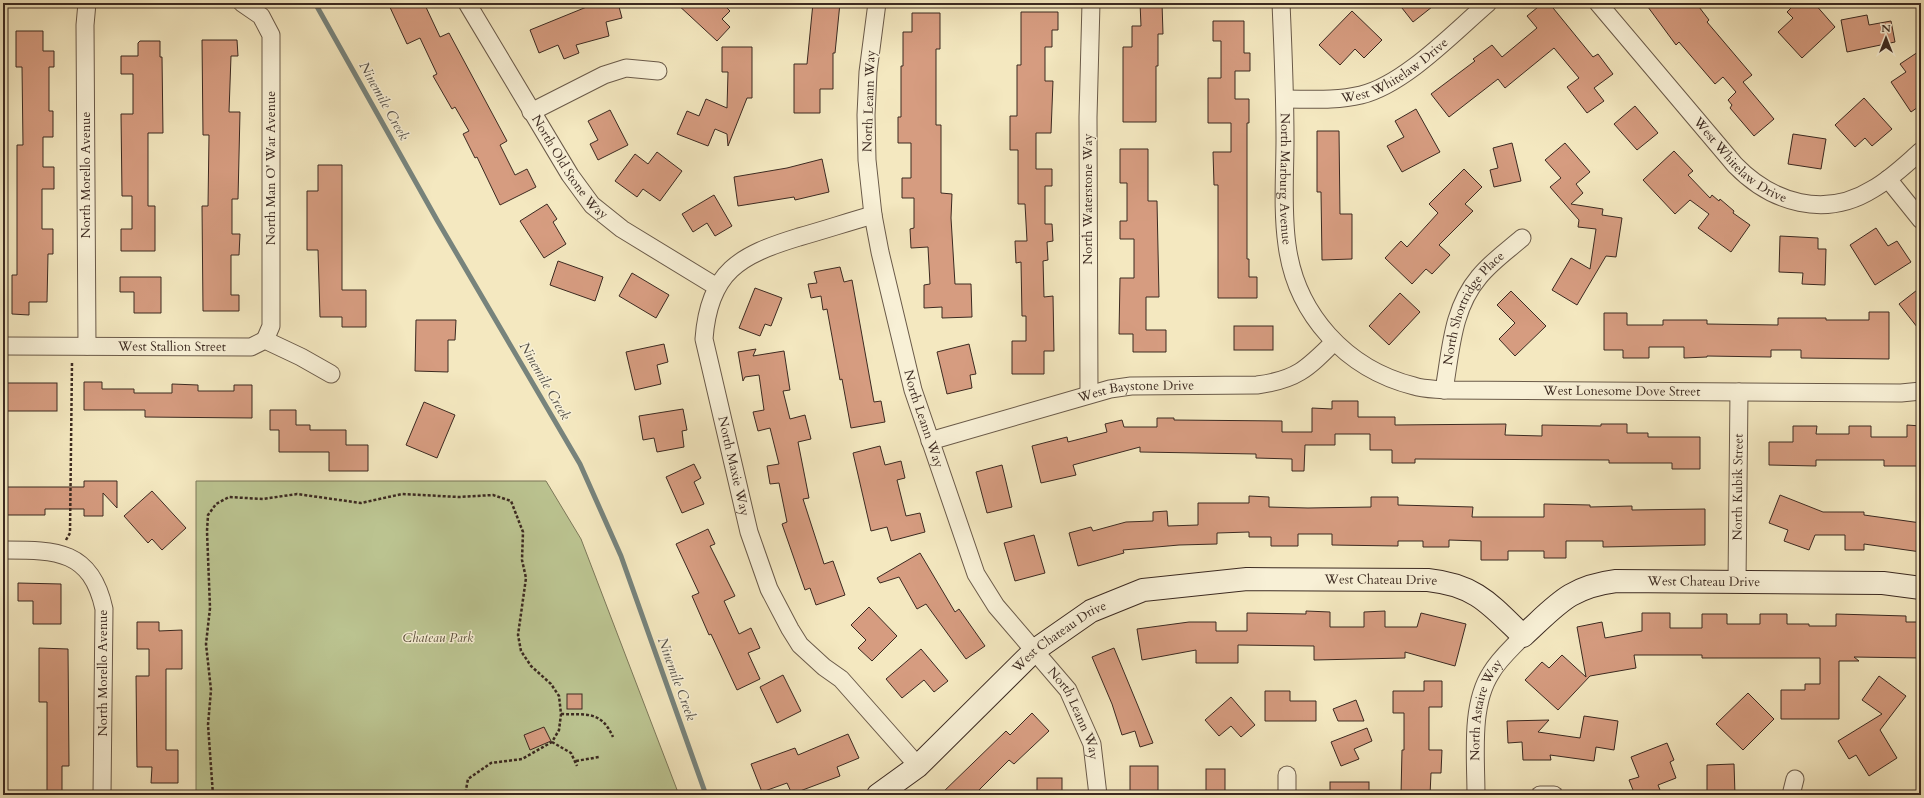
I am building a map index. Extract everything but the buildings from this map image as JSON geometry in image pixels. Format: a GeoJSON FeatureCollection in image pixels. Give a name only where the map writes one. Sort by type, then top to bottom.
{"type":"FeatureCollection","features":[{"type":"Feature","properties":{"kind":"street","name":"North Morello Avenue"},"geometry":{"type":"LineString","coordinates":[[87,3],[85,25],[87,346]]}},
{"type":"Feature","properties":{"kind":"street","name":"North Old Stone Way"},"geometry":{"type":"LineString","coordinates":[[468,3],[531,112],[580,191],[592,205],[622,229],[717,287]]}},
{"type":"Feature","properties":{"kind":"street","name":"North Leann Way"},"geometry":{"type":"LineString","coordinates":[[877,3],[868,72],[866,115],[867,160],[873,215],[880,252],[913,390],[976,574],[996,606],[1068,690],[1092,744],[1098,795]]}},
{"type":"Feature","properties":{"kind":"street","name":"North Waterstone Way"},"geometry":{"type":"LineString","coordinates":[[1089,394],[1088,117],[1091,3]]}},
{"type":"Feature","properties":{"kind":"street","name":"North Marburg Avenue"},"geometry":{"type":"LineString","coordinates":[[1281,3],[1285,100],[1285,225],[1290,262],[1295,280],[1305,302],[1322,328],[1334,342]]}},
{"type":"Feature","properties":{"kind":"street","name":"West Whitelaw Drive"},"geometry":{"type":"LineString","coordinates":[[1285,100],[1342,98],[1361,95],[1379,89],[1396,80],[1411,69],[1488,3]]}},
{"type":"Feature","properties":{"kind":"street","name":"West Whitelaw Drive"},"geometry":{"type":"LineString","coordinates":[[1598,3],[1735,165],[1749,179],[1764,190],[1781,198],[1798,202],[1830,203],[1855,198],[1888,180],[1921,151]]}},
{"type":"Feature","properties":{"kind":"street","name":"North Man O' War Avenue"},"geometry":{"type":"LineString","coordinates":[[244,4],[260,16],[271,35],[271,326],[265,340]]}},
{"type":"Feature","properties":{"kind":"street"},"geometry":{"type":"LineString","coordinates":[[531,112],[604,75],[626,68],[658,71]]}},
{"type":"Feature","properties":{"kind":"street"},"geometry":{"type":"LineString","coordinates":[[1888,180],[1921,220]]}},
{"type":"Feature","properties":{"kind":"street","name":"North Maxie Way"},"geometry":{"type":"LineString","coordinates":[[873,215],[769,246],[751,254],[736,265],[717,287],[705,318],[704,339],[749,532],[769,589],[800,645],[824,667],[841,679],[918,766]]}},
{"type":"Feature","properties":{"kind":"street","name":"North Shortridge Place"},"geometry":{"type":"LineString","coordinates":[[1444,390],[1454,326],[1468,291],[1480,276],[1522,238]]}},
{"type":"Feature","properties":{"kind":"street","name":"West Stallion Street"},"geometry":{"type":"LineString","coordinates":[[3,346],[251,347],[265,340]]}},
{"type":"Feature","properties":{"kind":"street"},"geometry":{"type":"LineString","coordinates":[[265,340],[301,357],[331,374]]}},
{"type":"Feature","properties":{"kind":"street","name":"West Baystone Drive"},"geometry":{"type":"LineString","coordinates":[[930,441],[1110,389],[1131,386],[1257,386],[1277,383],[1295,376],[1311,366],[1334,342]]}},
{"type":"Feature","properties":{"kind":"street","name":"West Lonesome Dove Street"},"geometry":{"type":"LineString","coordinates":[[1334,342],[1364,366],[1381,375],[1416,387],[1444,390],[1901,393],[1921,391]]}},
{"type":"Feature","properties":{"kind":"street","name":"North Kubik Street"},"geometry":{"type":"LineString","coordinates":[[1737,582],[1739,392]]}},
{"type":"Feature","properties":{"kind":"street","name":"North Morello Avenue"},"geometry":{"type":"LineString","coordinates":[[3,550],[41,550],[60,553],[76,561],[91,574],[100,590],[104,609],[102,795]]}},
{"type":"Feature","properties":{"kind":"street","name":"West Chateau Drive"},"geometry":{"type":"LineString","coordinates":[[878,795],[918,766],[1035,650],[1090,611],[1143,590],[1247,579],[1428,580],[1447,582],[1465,588],[1482,597],[1523,636],[1563,599],[1580,590],[1598,584],[1616,581],[1883,583],[1921,588]]}},
{"type":"Feature","properties":{"kind":"street","name":"North Astaire Way"},"geometry":{"type":"LineString","coordinates":[[1476,795],[1477,707],[1482,689],[1490,673],[1523,636]]}},
{"type":"Feature","properties":{"kind":"street"},"geometry":{"type":"LineString","coordinates":[[1287,775],[1287,795]]}},
{"type":"Feature","properties":{"kind":"street"},"geometry":{"type":"LineString","coordinates":[[1540,795],[1554,795]]}},
{"type":"Feature","properties":{"kind":"path"},"geometry":{"type":"LineString","coordinates":[[60,553],[70,533],[72,361]]}},
{"type":"Feature","properties":{"kind":"path"},"geometry":{"type":"LineString","coordinates":[[213,795],[208,725],[211,690],[206,644],[210,608],[206,531],[208,515],[216,504],[229,497],[263,499],[297,494],[361,503],[402,494],[459,497],[493,495],[511,501],[523,532],[522,560],[526,578],[518,635],[522,651],[532,666],[551,684],[559,696],[561,714],[559,730],[552,742],[522,759],[491,763],[468,778],[464,795]]}},
{"type":"Feature","properties":{"kind":"path"},"geometry":{"type":"LineString","coordinates":[[561,714],[595,716],[608,725],[613,737]]}},
{"type":"Feature","properties":{"kind":"path"},"geometry":{"type":"LineString","coordinates":[[552,742],[571,753],[577,766]]}},
{"type":"Feature","properties":{"kind":"path"},"geometry":{"type":"LineString","coordinates":[[576,762],[599,757]]}},
{"type":"Feature","properties":{"kind":"green space","name":"Chateau Park"},"geometry":{"type":"Polygon","coordinates":[[[196,481],[546,481],[581,539],[679,795],[196,795],[196,481]]]}},
{"type":"Feature","properties":{"kind":"waterway","name":"Ninemile Creek"},"geometry":{"type":"LineString","coordinates":[[315,3],[437,220],[580,464],[621,556],[706,795]]}}]}
